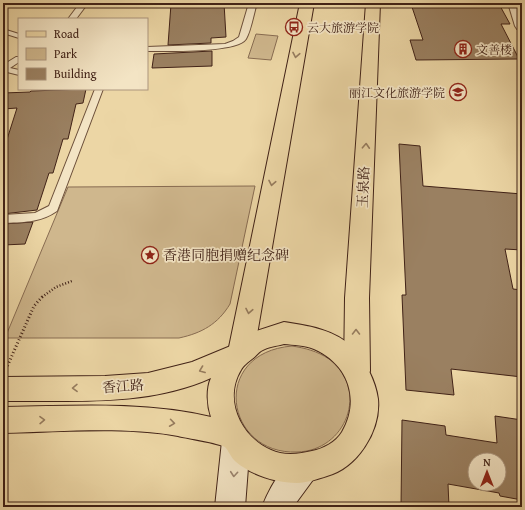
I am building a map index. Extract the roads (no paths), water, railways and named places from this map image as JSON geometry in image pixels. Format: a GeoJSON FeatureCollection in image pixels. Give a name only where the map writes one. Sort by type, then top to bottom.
{"type":"FeatureCollection","features":[{"type":"Feature","properties":{"kind":"main road"},"geometry":{"type":"LineString","coordinates":[[239,353],[307,3]]}},
{"type":"Feature","properties":{"kind":"main road","name":"玉泉路"},"geometry":{"type":"LineString","coordinates":[[357,371],[357,298],[374,3]]}},
{"type":"Feature","properties":{"kind":"main road"},"geometry":{"type":"LineString","coordinates":[[296,333],[309,335],[332,345],[350,361],[357,371],[363,384],[366,398],[365,412],[358,432],[344,450],[332,459],[315,466],[298,469],[279,467],[262,461],[247,452],[234,438],[225,425],[221,409],[220,393],[223,377],[230,364],[239,353],[261,339],[272,335],[296,333]]}},
{"type":"Feature","properties":{"kind":"main road","name":"香江路"},"geometry":{"type":"LineString","coordinates":[[3,389],[105,388],[148,385],[195,372],[239,353]]}},
{"type":"Feature","properties":{"kind":"main road"},"geometry":{"type":"LineString","coordinates":[[3,420],[142,419],[174,422],[234,438]]}},
{"type":"Feature","properties":{"kind":"main road"},"geometry":{"type":"LineString","coordinates":[[230,507],[234,438]]}},
{"type":"Feature","properties":{"kind":"main road"},"geometry":{"type":"LineString","coordinates":[[277,507],[284,494],[306,468]]}},
{"type":"Feature","properties":{"kind":"street"},"geometry":{"type":"LineString","coordinates":[[515,3],[522,26]]}},
{"type":"Feature","properties":{"kind":"lane"},"geometry":{"type":"LineString","coordinates":[[73,18],[84,3]]}},
{"type":"Feature","properties":{"kind":"lane"},"geometry":{"type":"LineString","coordinates":[[148,49],[226,46],[236,42],[243,38],[253,3]]}},
{"type":"Feature","properties":{"kind":"lane"},"geometry":{"type":"LineString","coordinates":[[3,31],[18,36]]}},
{"type":"Feature","properties":{"kind":"lane"},"geometry":{"type":"LineString","coordinates":[[3,68],[18,60]]}},
{"type":"Feature","properties":{"kind":"lane"},"geometry":{"type":"LineString","coordinates":[[3,68],[18,72]]}},
{"type":"Feature","properties":{"kind":"lane"},"geometry":{"type":"LineString","coordinates":[[3,219],[38,218],[53,208],[99,90]]}},
{"type":"Feature","properties":{"kind":"place","name":"云大旅游学院"},"geometry":{"type":"Point","coordinates":[294,27]}},
{"type":"Feature","properties":{"kind":"place","name":"文善楼"},"geometry":{"type":"Point","coordinates":[463,49]}},
{"type":"Feature","properties":{"kind":"place","name":"丽江文化旅游学院"},"geometry":{"type":"Point","coordinates":[458,92]}},
{"type":"Feature","properties":{"kind":"place","name":"香港同胞捐赠纪念碑"},"geometry":{"type":"Point","coordinates":[150,255]}}]}
